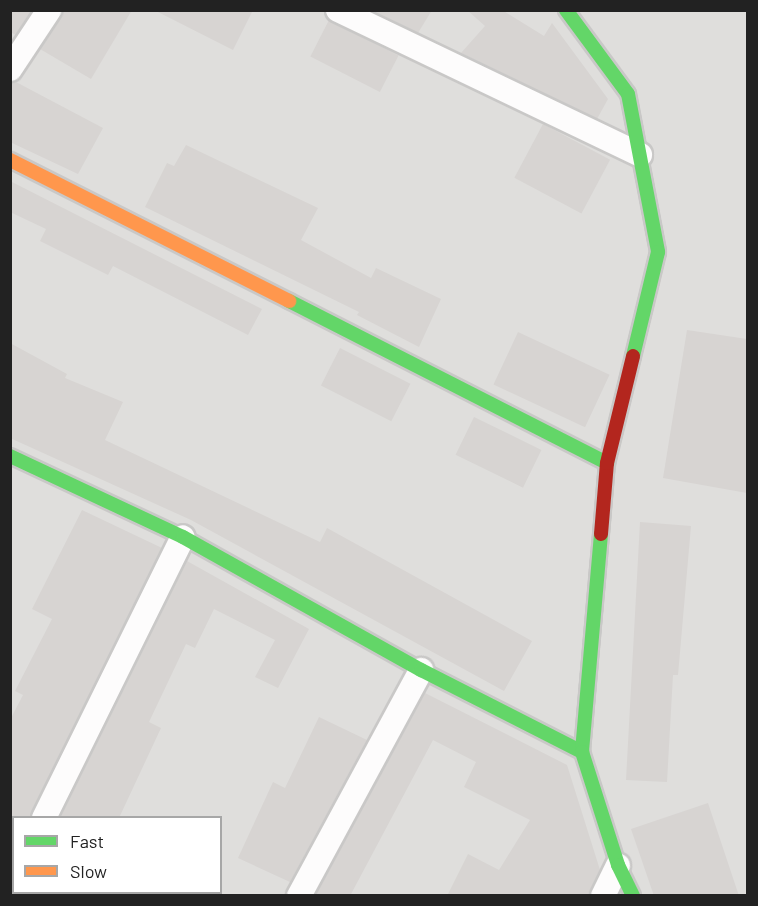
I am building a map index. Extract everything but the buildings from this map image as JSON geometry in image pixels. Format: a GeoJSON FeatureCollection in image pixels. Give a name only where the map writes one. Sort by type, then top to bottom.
{"type":"FeatureCollection","features":[{"type":"Feature","properties":{"kind":"street"},"geometry":{"type":"LineString","coordinates":[[10,69],[49,10]]}},
{"type":"Feature","properties":{"kind":"street"},"geometry":{"type":"LineString","coordinates":[[338,10],[640,155]]}},
{"type":"Feature","properties":{"kind":"street"},"geometry":{"type":"LineString","coordinates":[[566,10],[628,94],[658,252],[607,463],[582,752],[618,865],[633,896]]}},
{"type":"Feature","properties":{"kind":"street"},"geometry":{"type":"LineString","coordinates":[[10,160],[607,463]]}},
{"type":"Feature","properties":{"kind":"street"},"geometry":{"type":"LineString","coordinates":[[10,456],[183,537],[421,670],[582,752]]}},
{"type":"Feature","properties":{"kind":"street"},"geometry":{"type":"LineString","coordinates":[[45,816],[183,537]]}},
{"type":"Feature","properties":{"kind":"street"},"geometry":{"type":"LineString","coordinates":[[299,896],[421,670]]}},
{"type":"Feature","properties":{"kind":"street"},"geometry":{"type":"LineString","coordinates":[[603,896],[618,865]]}},
{"type":"Feature","properties":{"kind":"shaded area"},"geometry":{"type":"Polygon","coordinates":[[[10,11],[747,11],[747,895],[11,895],[10,11]]]}},
{"type":"Feature","properties":{"kind":"traffic: fast"},"geometry":{"type":"LineString","coordinates":[[566,10],[628,94],[658,252],[633,356]]}},
{"type":"Feature","properties":{"kind":"traffic: fast"},"geometry":{"type":"LineString","coordinates":[[289,301],[607,463]]}},
{"type":"Feature","properties":{"kind":"traffic: fast"},"geometry":{"type":"LineString","coordinates":[[10,456],[183,537],[421,670],[582,752]]}},
{"type":"Feature","properties":{"kind":"traffic: fast"},"geometry":{"type":"LineString","coordinates":[[601,534],[582,752],[618,865],[633,896]]}},
{"type":"Feature","properties":{"kind":"traffic: slow"},"geometry":{"type":"LineString","coordinates":[[10,160],[289,301]]}},
{"type":"Feature","properties":{"kind":"traffic: jam"},"geometry":{"type":"LineString","coordinates":[[601,534],[607,463],[633,356]]}}]}
